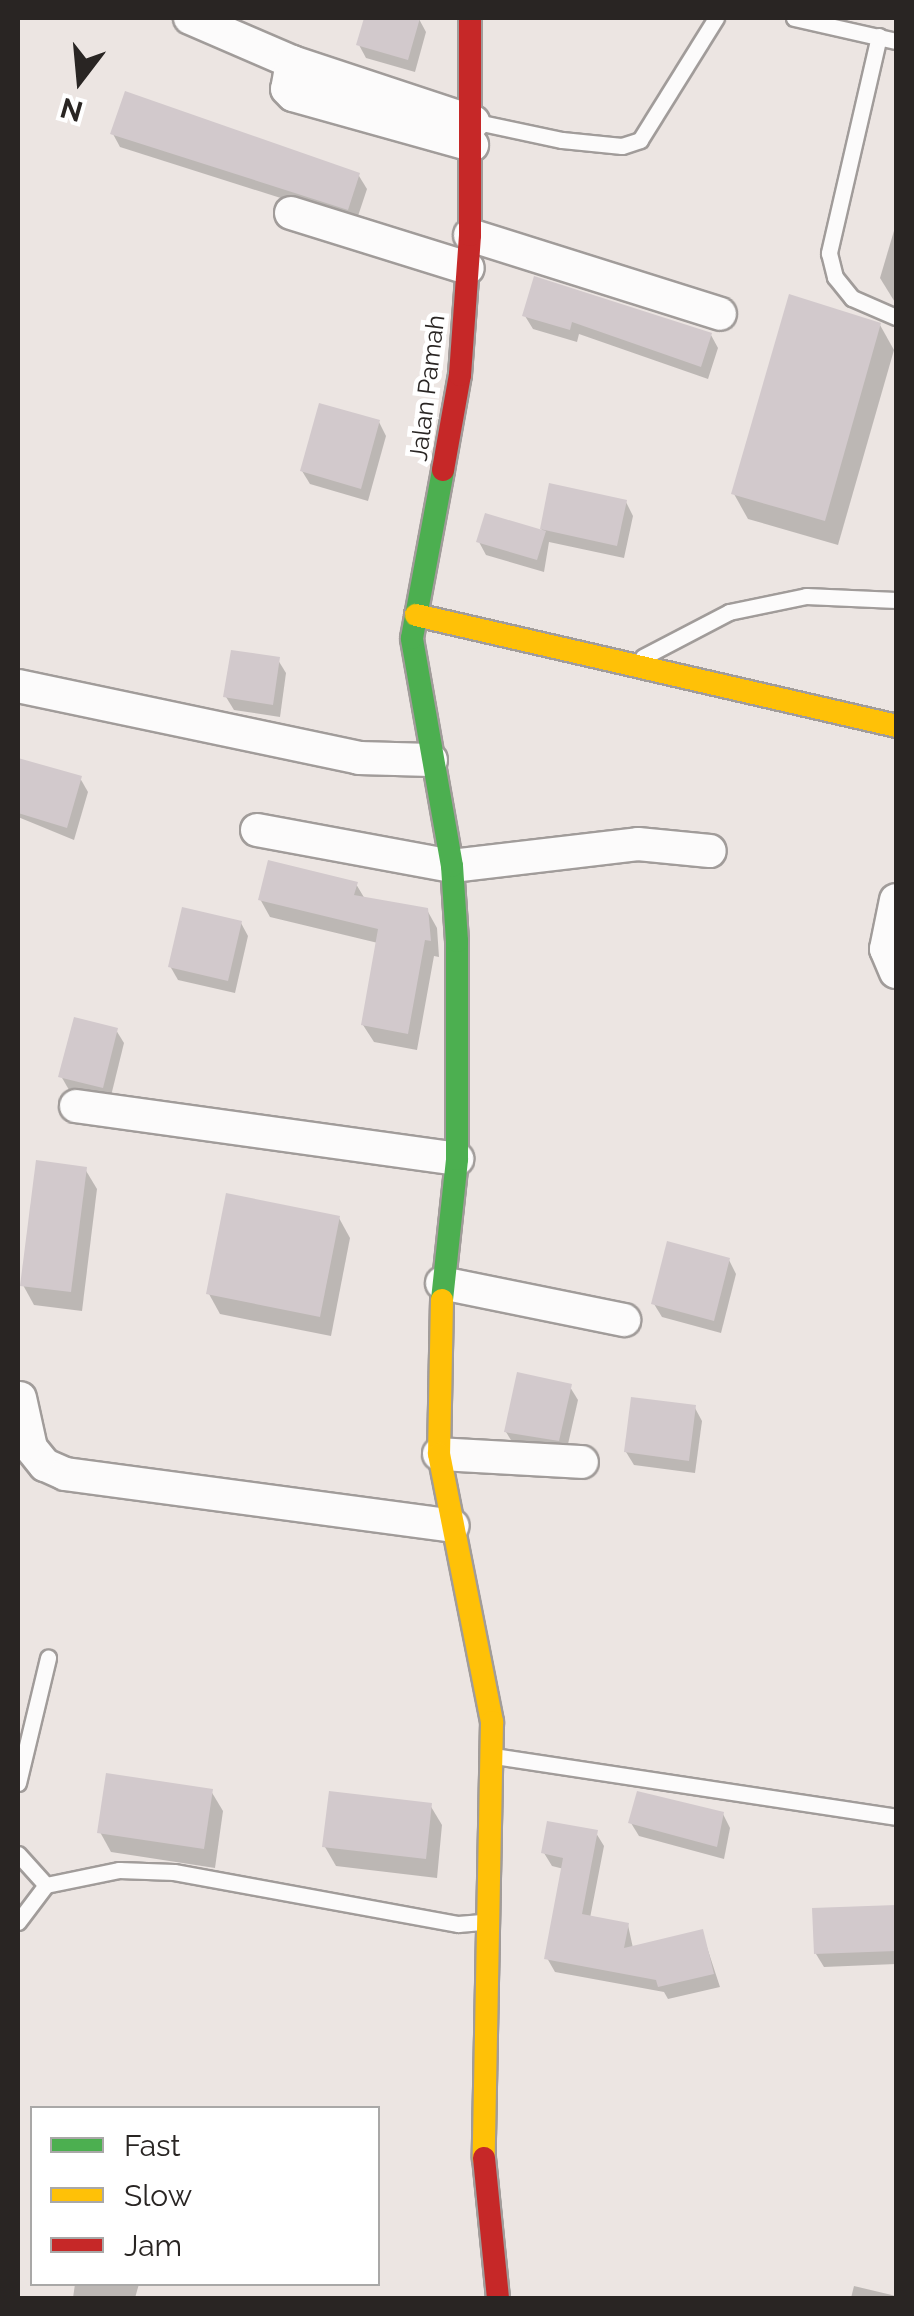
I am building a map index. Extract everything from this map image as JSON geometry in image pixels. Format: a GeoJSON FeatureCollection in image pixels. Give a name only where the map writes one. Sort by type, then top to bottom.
{"type":"FeatureCollection","features":[{"type":"Feature","properties":{"kind":"street"},"geometry":{"type":"LineString","coordinates":[[190,18],[472,133]]}},
{"type":"Feature","properties":{"kind":"street","name":"Jalan Pamah"},"geometry":{"type":"LineString","coordinates":[[470,18],[469,251],[447,460],[416,616],[413,669],[452,866],[457,1159],[442,1283],[439,1454],[484,1665],[494,1756],[486,1922],[483,2150],[498,2298]]}},
{"type":"Feature","properties":{"kind":"street"},"geometry":{"type":"LineString","coordinates":[[291,213],[469,251],[720,314]]}},
{"type":"Feature","properties":{"kind":"street"},"geometry":{"type":"LineString","coordinates":[[416,616],[896,726]]}},
{"type":"Feature","properties":{"kind":"street"},"geometry":{"type":"LineString","coordinates":[[18,686],[359,758],[431,760]]}},
{"type":"Feature","properties":{"kind":"street"},"geometry":{"type":"LineString","coordinates":[[257,830],[452,866],[638,844],[710,851]]}},
{"type":"Feature","properties":{"kind":"street"},"geometry":{"type":"LineString","coordinates":[[896,900],[886,948],[896,972]]}},
{"type":"Feature","properties":{"kind":"street"},"geometry":{"type":"LineString","coordinates":[[76,1106],[457,1159]]}},
{"type":"Feature","properties":{"kind":"street"},"geometry":{"type":"LineString","coordinates":[[442,1283],[624,1320]]}},
{"type":"Feature","properties":{"kind":"street"},"geometry":{"type":"LineString","coordinates":[[20,1398],[32,1448],[45,1465],[65,1474],[453,1526]]}},
{"type":"Feature","properties":{"kind":"street"},"geometry":{"type":"LineString","coordinates":[[439,1454],[582,1462]]}},
{"type":"Feature","properties":{"kind":"lane"},"geometry":{"type":"LineString","coordinates":[[472,133],[622,146],[640,140],[657,122],[716,18]]}},
{"type":"Feature","properties":{"kind":"lane"},"geometry":{"type":"LineString","coordinates":[[794,18],[896,41]]}},
{"type":"Feature","properties":{"kind":"lane"},"geometry":{"type":"LineString","coordinates":[[879,36],[829,252],[836,277],[852,298],[896,317]]}},
{"type":"Feature","properties":{"kind":"lane"},"geometry":{"type":"LineString","coordinates":[[631,665],[729,612],[806,596],[896,600]]}},
{"type":"Feature","properties":{"kind":"lane"},"geometry":{"type":"LineString","coordinates":[[18,1783],[48,1658]]}},
{"type":"Feature","properties":{"kind":"lane"},"geometry":{"type":"LineString","coordinates":[[494,1756],[896,1817]]}},
{"type":"Feature","properties":{"kind":"lane"},"geometry":{"type":"LineString","coordinates":[[18,1854],[46,1885]]}},
{"type":"Feature","properties":{"kind":"lane"},"geometry":{"type":"LineString","coordinates":[[18,1922],[46,1885],[79,1874],[174,1872],[458,1924],[486,1922]]}},
{"type":"Feature","properties":{"kind":"building"},"geometry":{"type":"Polygon","coordinates":[[[364,18],[420,18],[408,60],[356,45],[364,18]]]}},
{"type":"Feature","properties":{"kind":"building"},"geometry":{"type":"Polygon","coordinates":[[[125,91],[360,173],[348,210],[110,134],[125,91]]]}},
{"type":"Feature","properties":{"kind":"building"},"geometry":{"type":"Polygon","coordinates":[[[534,276],[712,333],[701,367],[572,322],[570,330],[522,316],[534,276]]]}},
{"type":"Feature","properties":{"kind":"building"},"geometry":{"type":"Polygon","coordinates":[[[789,294],[881,323],[825,521],[731,494],[789,294]]]}},
{"type":"Feature","properties":{"kind":"building"},"geometry":{"type":"Polygon","coordinates":[[[319,403],[380,420],[361,489],[300,471],[319,403]]]}},
{"type":"Feature","properties":{"kind":"building"},"geometry":{"type":"Polygon","coordinates":[[[549,483],[627,500],[617,546],[540,529],[549,483]]]}},
{"type":"Feature","properties":{"kind":"building"},"geometry":{"type":"Polygon","coordinates":[[[485,513],[546,531],[537,560],[476,542],[485,513]]]}},
{"type":"Feature","properties":{"kind":"building"},"geometry":{"type":"Polygon","coordinates":[[[231,650],[280,657],[273,705],[223,697],[231,650]]]}},
{"type":"Feature","properties":{"kind":"building"},"geometry":{"type":"Polygon","coordinates":[[[18,758],[82,776],[67,828],[18,813],[18,758]]]}},
{"type":"Feature","properties":{"kind":"building"},"geometry":{"type":"Polygon","coordinates":[[[268,860],[358,882],[354,895],[428,908],[431,941],[425,940],[408,1034],[361,1025],[378,929],[258,900],[268,860]]]}},
{"type":"Feature","properties":{"kind":"building"},"geometry":{"type":"Polygon","coordinates":[[[182,907],[242,921],[228,981],[168,967],[182,907]]]}},
{"type":"Feature","properties":{"kind":"building"},"geometry":{"type":"Polygon","coordinates":[[[74,1017],[118,1028],[103,1088],[58,1077],[74,1017]]]}},
{"type":"Feature","properties":{"kind":"building"},"geometry":{"type":"Polygon","coordinates":[[[36,1160],[87,1167],[71,1292],[20,1286],[36,1160]]]}},
{"type":"Feature","properties":{"kind":"building"},"geometry":{"type":"Polygon","coordinates":[[[226,1193],[340,1216],[320,1317],[206,1294],[226,1193]]]}},
{"type":"Feature","properties":{"kind":"building"},"geometry":{"type":"Polygon","coordinates":[[[667,1241],[730,1258],[714,1321],[651,1304],[667,1241]]]}},
{"type":"Feature","properties":{"kind":"building"},"geometry":{"type":"Polygon","coordinates":[[[517,1372],[572,1384],[559,1441],[504,1432],[517,1372]]]}},
{"type":"Feature","properties":{"kind":"building"},"geometry":{"type":"Polygon","coordinates":[[[631,1397],[696,1405],[689,1461],[624,1452],[631,1397]]]}},
{"type":"Feature","properties":{"kind":"building"},"geometry":{"type":"Polygon","coordinates":[[[106,1773],[213,1789],[204,1849],[97,1833],[106,1773]]]}},
{"type":"Feature","properties":{"kind":"building"},"geometry":{"type":"Polygon","coordinates":[[[329,1791],[432,1803],[426,1859],[322,1847],[329,1791]]]}},
{"type":"Feature","properties":{"kind":"building"},"geometry":{"type":"Polygon","coordinates":[[[637,1791],[724,1812],[717,1847],[628,1823],[637,1791]]]}},
{"type":"Feature","properties":{"kind":"building"},"geometry":{"type":"Polygon","coordinates":[[[547,1821],[598,1830],[582,1914],[629,1923],[624,1948],[703,1929],[714,1974],[658,1987],[656,1980],[544,1959],[563,1858],[541,1853],[547,1821]]]}},
{"type":"Feature","properties":{"kind":"building"},"geometry":{"type":"Polygon","coordinates":[[[896,1905],[896,1951],[814,1954],[812,1908],[896,1905]]]}},
{"type":"Feature","properties":{"kind":"traffic: fast"},"geometry":{"type":"LineString","coordinates":[[442,1300],[457,1159],[457,941],[452,866],[412,638],[443,470]]}},
{"type":"Feature","properties":{"kind":"traffic: slow"},"geometry":{"type":"LineString","coordinates":[[416,615],[896,726]]}},
{"type":"Feature","properties":{"kind":"traffic: slow"},"geometry":{"type":"LineString","coordinates":[[442,1300],[439,1454],[492,1722],[484,2158]]}},
{"type":"Feature","properties":{"kind":"traffic: jam"},"geometry":{"type":"LineString","coordinates":[[443,470],[460,375],[470,235],[470,18]]}},
{"type":"Feature","properties":{"kind":"traffic: jam"},"geometry":{"type":"LineString","coordinates":[[484,2158],[498,2298]]}}]}
